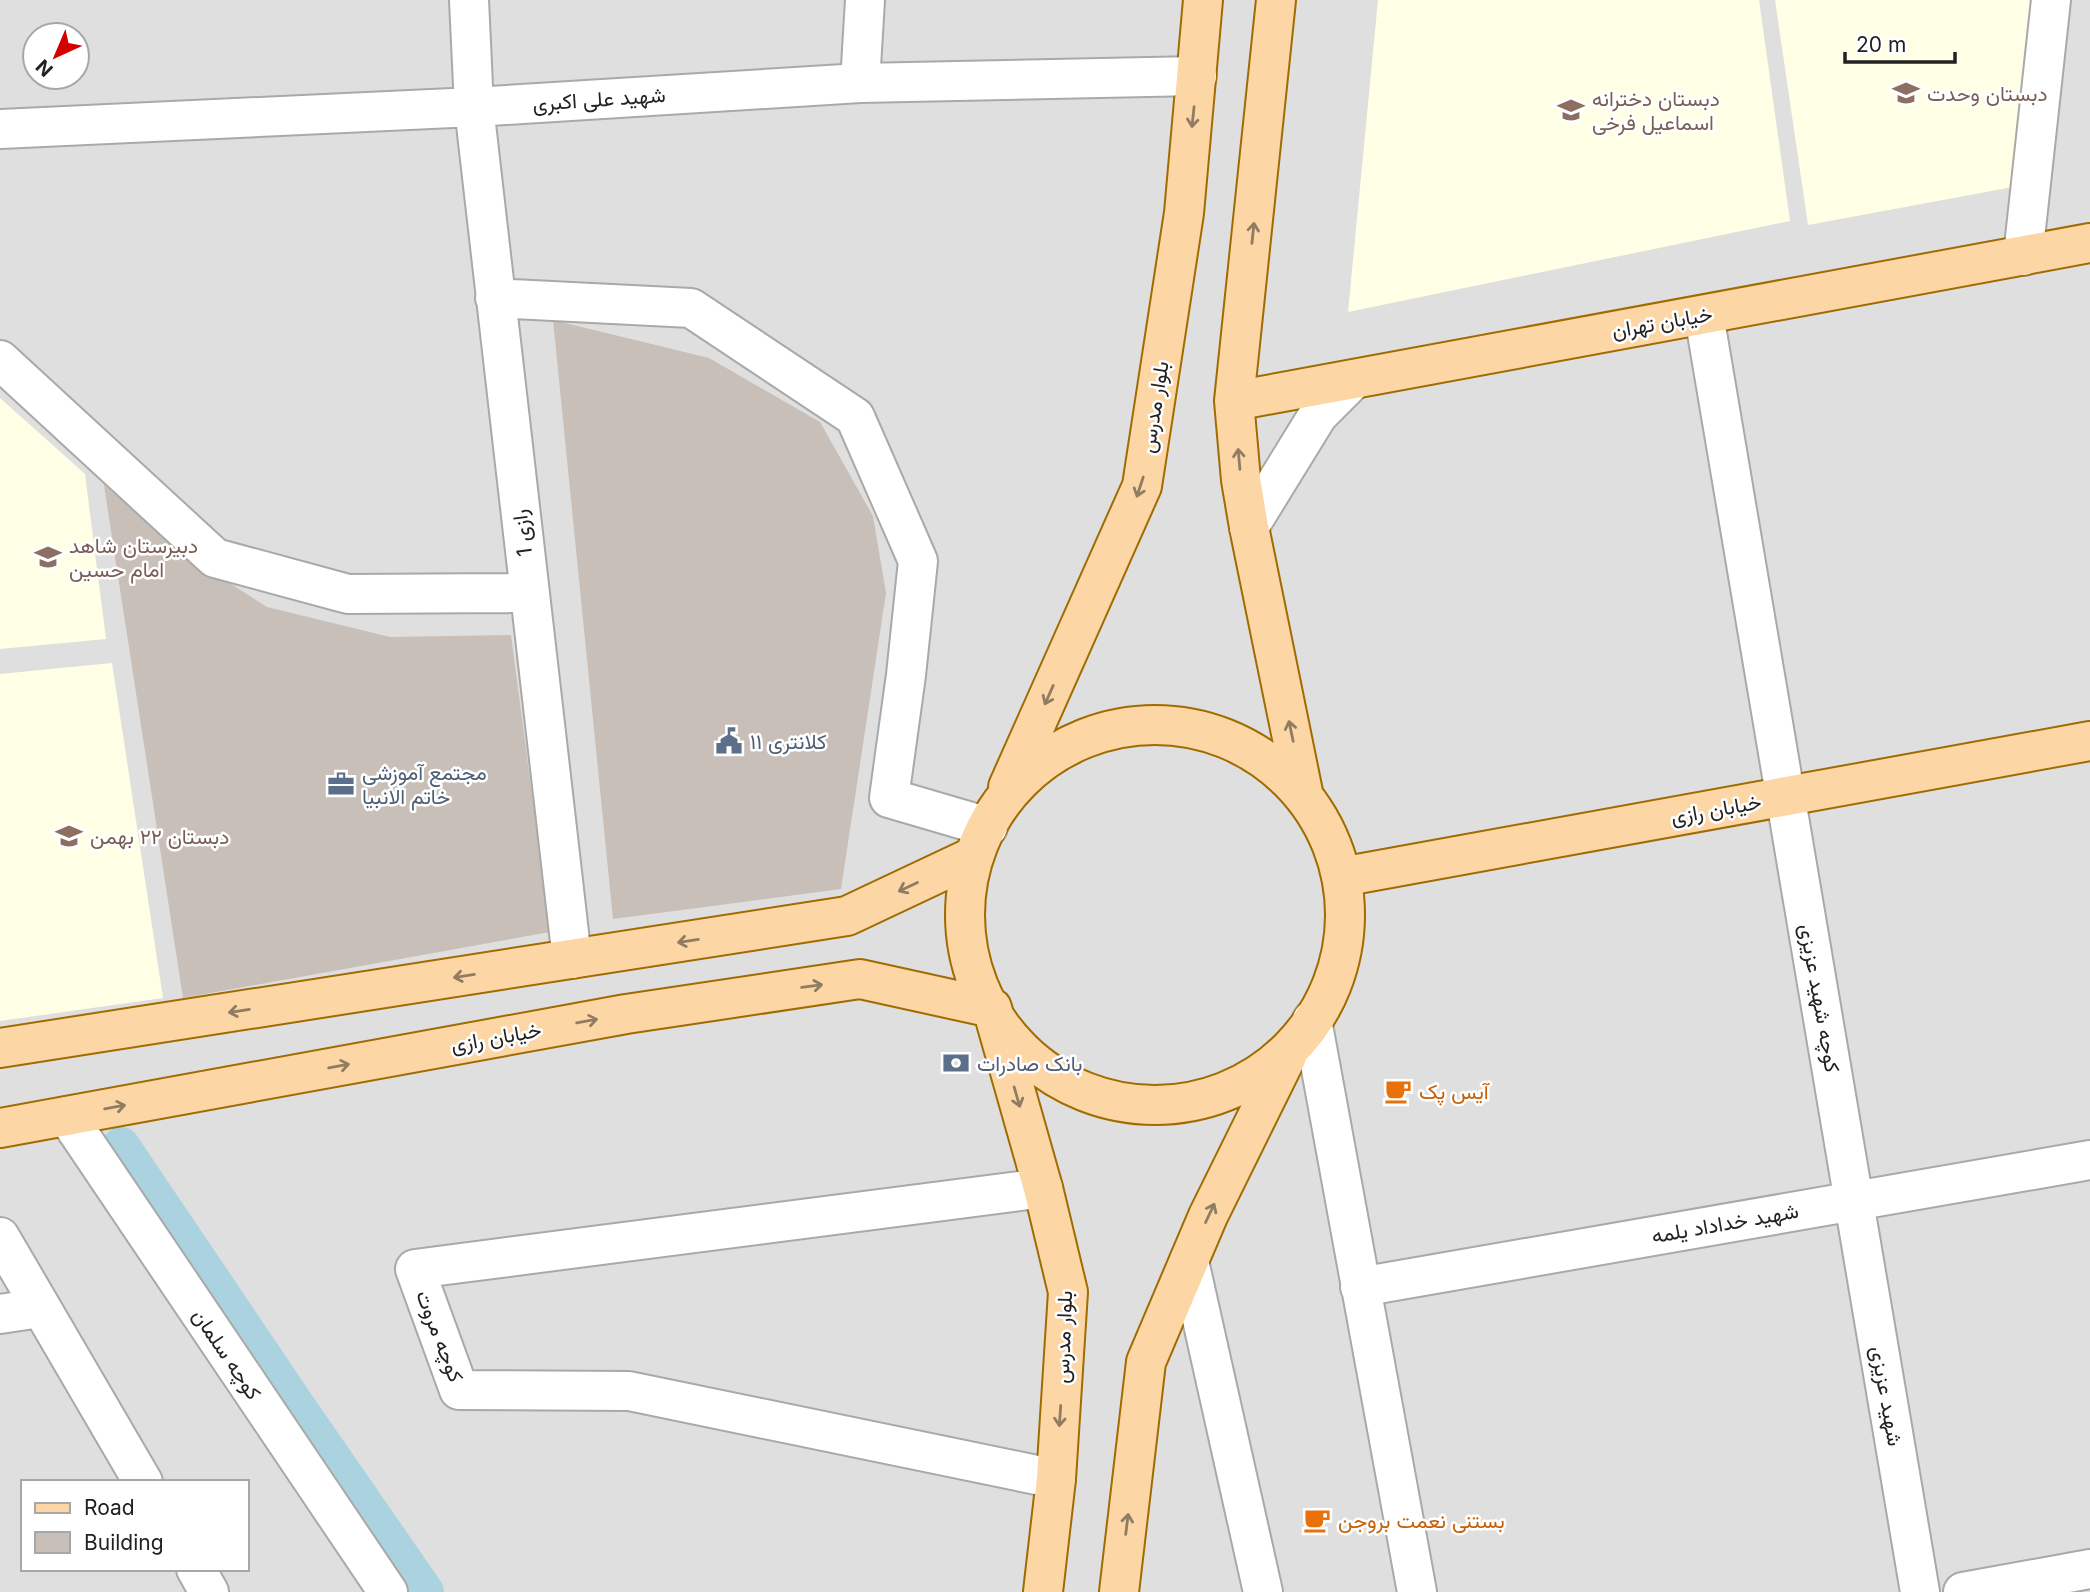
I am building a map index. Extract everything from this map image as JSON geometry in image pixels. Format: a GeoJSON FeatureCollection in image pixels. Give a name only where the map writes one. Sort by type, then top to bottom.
{"type":"FeatureCollection","features":[{"type":"Feature","properties":{"kind":"main road","name":"بلوار مدرس"},"geometry":{"type":"LineString","coordinates":[[979,842],[1008,787],[1142,486],[1184,213],[1203,0]]}},
{"type":"Feature","properties":{"kind":"main road"},"geometry":{"type":"LineString","coordinates":[[1276,0],[1234,401],[1241,480],[1249,527],[1304,797]]}},
{"type":"Feature","properties":{"kind":"main road","name":"خیابان تهران"},"geometry":{"type":"LineString","coordinates":[[1234,401],[2090,243]]}},
{"type":"Feature","properties":{"kind":"main road"},"geometry":{"type":"LineString","coordinates":[[1008,787],[1107,729],[1162,723],[1216,734],[1265,759],[1304,797],[1328,835],[1341,877],[1344,940],[1326,1000],[1290,1050],[1208,1216],[1146,1362],[1119,1592]]}},
{"type":"Feature","properties":{"kind":"main road","name":"خیابان رازی"},"geometry":{"type":"LineString","coordinates":[[1341,877],[2090,741]]}},
{"type":"Feature","properties":{"kind":"main road"},"geometry":{"type":"LineString","coordinates":[[0,1048],[847,916],[979,842]]}},
{"type":"Feature","properties":{"kind":"main road"},"geometry":{"type":"LineString","coordinates":[[979,842],[962,930],[992,1008],[1017,1050],[1066,1086],[1124,1104],[1184,1105],[1241,1086],[1290,1050]]}},
{"type":"Feature","properties":{"kind":"main road","name":"خیابان رازی"},"geometry":{"type":"LineString","coordinates":[[0,1128],[626,1014],[860,979],[992,1008]]}},
{"type":"Feature","properties":{"kind":"main road","name":"بلوار مدرس"},"geometry":{"type":"LineString","coordinates":[[992,1008],[1043,1188],[1068,1292],[1056,1479],[1043,1592]]}},
{"type":"Feature","properties":{"kind":"street","name":"رازی 1"},"geometry":{"type":"LineString","coordinates":[[469,0],[474,107],[572,959]]}},
{"type":"Feature","properties":{"kind":"street"},"geometry":{"type":"LineString","coordinates":[[860,83],[865,0]]}},
{"type":"Feature","properties":{"kind":"street"},"geometry":{"type":"LineString","coordinates":[[2023,256],[2051,0]]}},
{"type":"Feature","properties":{"kind":"street","name":"شهید علی اکبری"},"geometry":{"type":"LineString","coordinates":[[0,129],[474,107],[860,83],[1197,76]]}},
{"type":"Feature","properties":{"kind":"street"},"geometry":{"type":"LineString","coordinates":[[495,298],[691,308],[855,417],[918,561],[889,798],[979,842]]}},
{"type":"Feature","properties":{"kind":"street","name":"کوچه شهید عزیزی"},"geometry":{"type":"LineString","coordinates":[[1704,314],[1854,1200]]}},
{"type":"Feature","properties":{"kind":"street"},"geometry":{"type":"LineString","coordinates":[[0,360],[215,558],[348,594],[529,593]]}},
{"type":"Feature","properties":{"kind":"street"},"geometry":{"type":"LineString","coordinates":[[1249,527],[1318,415],[1353,380]]}},
{"type":"Feature","properties":{"kind":"street"},"geometry":{"type":"LineString","coordinates":[[1312,1020],[1418,1592]]}},
{"type":"Feature","properties":{"kind":"street","name":"کوچه سلمان"},"geometry":{"type":"LineString","coordinates":[[67,1115],[388,1592]]}},
{"type":"Feature","properties":{"kind":"street","name":"شهید خداداد یلمه"},"geometry":{"type":"LineString","coordinates":[[1360,1287],[2090,1160]]}},
{"type":"Feature","properties":{"kind":"street","name":"کوچه مروت"},"geometry":{"type":"LineString","coordinates":[[1043,1188],[415,1269],[459,1390],[629,1391],[1056,1479]]}},
{"type":"Feature","properties":{"kind":"street","name":"شهید عزیزی"},"geometry":{"type":"LineString","coordinates":[[1854,1200],[1920,1592]]}},
{"type":"Feature","properties":{"kind":"street"},"geometry":{"type":"LineString","coordinates":[[0,1237],[143,1480]]}},
{"type":"Feature","properties":{"kind":"street"},"geometry":{"type":"LineString","coordinates":[[1189,1261],[1263,1592]]}},
{"type":"Feature","properties":{"kind":"street"},"geometry":{"type":"LineString","coordinates":[[0,1314],[40,1308]]}},
{"type":"Feature","properties":{"kind":"street"},"geometry":{"type":"LineString","coordinates":[[1963,1592],[2090,1569]]}},
{"type":"Feature","properties":{"kind":"street"},"geometry":{"type":"LineString","coordinates":[[197,1571],[209,1592]]}},
{"type":"Feature","properties":{"kind":"shaded area"},"geometry":{"type":"Polygon","coordinates":[[[0,0],[2090,0],[2090,1592],[0,1592],[0,0]]]}},
{"type":"Feature","properties":{"kind":"shaded area","name":"دبستان دخترانه اسماعیل فرخی"},"geometry":{"type":"Polygon","coordinates":[[[1378,0],[1759,0],[1790,221],[1348,312],[1378,0]]]}},
{"type":"Feature","properties":{"kind":"shaded area","name":"دبستان وحدت"},"geometry":{"type":"Polygon","coordinates":[[[1775,0],[2034,0],[2013,187],[1808,225],[1775,0]]]}},
{"type":"Feature","properties":{"kind":"shaded area","name":"دبیرستان شاهد امام حسین"},"geometry":{"type":"Polygon","coordinates":[[[0,398],[85,474],[106,639],[0,649],[0,398]]]}},
{"type":"Feature","properties":{"kind":"shaded area","name":"دبستان ۲۲ بهمن"},"geometry":{"type":"Polygon","coordinates":[[[112,663],[163,998],[0,1021],[0,674],[112,663]]]}},
{"type":"Feature","properties":{"kind":"building","name":"کلانتری ۱۱"},"geometry":{"type":"Polygon","coordinates":[[[553,320],[709,358],[820,422],[873,516],[886,593],[841,889],[613,919],[553,320]]]}},
{"type":"Feature","properties":{"kind":"building","name":"مجتمع آموزشی خاتم الانبیا"},"geometry":{"type":"Polygon","coordinates":[[[104,485],[192,559],[267,607],[390,637],[511,635],[550,932],[183,998],[104,485]]]}},
{"type":"Feature","properties":{"kind":"waterway"},"geometry":{"type":"LineString","coordinates":[[121,1146],[425,1592]]}},
{"type":"Feature","properties":{"kind":"place","name":"دبستان وحدت"},"geometry":{"type":"Point","coordinates":[1906,93]}},
{"type":"Feature","properties":{"kind":"place","name":"دبستان دخترانه اسماعیل فرخی"},"geometry":{"type":"Point","coordinates":[1571,110]}},
{"type":"Feature","properties":{"kind":"place","name":"دبیرستان شاهد امام حسین"},"geometry":{"type":"Point","coordinates":[48,557]}},
{"type":"Feature","properties":{"kind":"place","name":"کلانتری ۱۱"},"geometry":{"type":"Point","coordinates":[729,741]}},
{"type":"Feature","properties":{"kind":"place","name":"مجتمع آموزشی خاتم الانبیا"},"geometry":{"type":"Point","coordinates":[341,784]}},
{"type":"Feature","properties":{"kind":"place","name":"دبستان ۲۲ بهمن"},"geometry":{"type":"Point","coordinates":[69,836]}},
{"type":"Feature","properties":{"kind":"place","name":"بانک صادرات"},"geometry":{"type":"Point","coordinates":[956,1063]}},
{"type":"Feature","properties":{"kind":"place","name":"آیس پک"},"geometry":{"type":"Point","coordinates":[1398,1091]}},
{"type":"Feature","properties":{"kind":"place","name":"بستنی نعمت بروجن"},"geometry":{"type":"Point","coordinates":[1317,1520]}}]}
